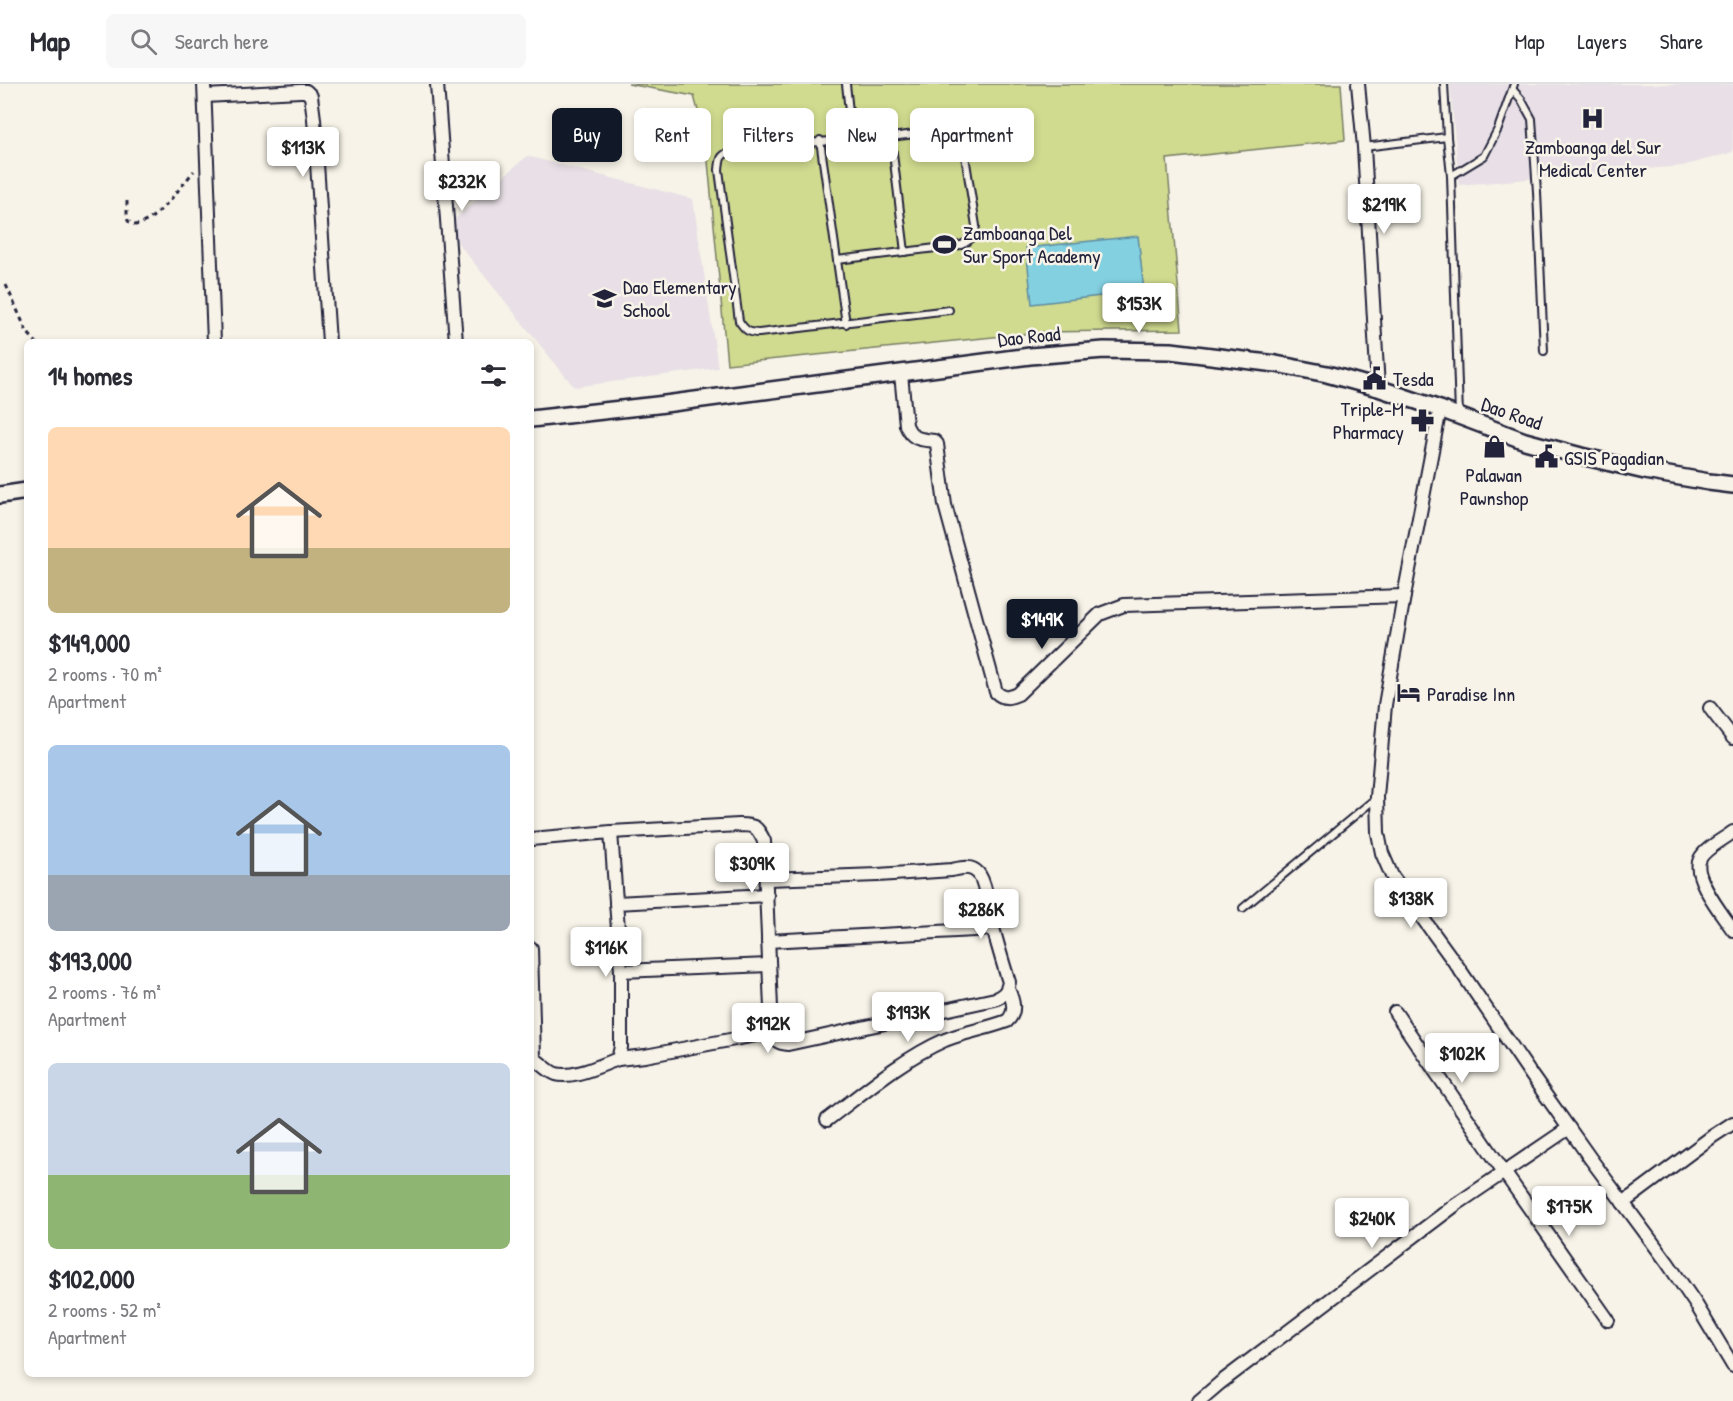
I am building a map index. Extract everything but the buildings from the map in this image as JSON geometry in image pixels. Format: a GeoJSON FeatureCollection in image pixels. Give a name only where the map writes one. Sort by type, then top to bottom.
{"type":"FeatureCollection","features":[{"type":"Feature","properties":{"kind":"street"},"geometry":{"type":"LineString","coordinates":[[437,84],[456,339]]}},
{"type":"Feature","properties":{"kind":"street"},"geometry":{"type":"LineString","coordinates":[[1358,84],[1364,147],[1378,388]]}},
{"type":"Feature","properties":{"kind":"street"},"geometry":{"type":"LineString","coordinates":[[214,339],[205,90],[300,91],[311,96],[315,120],[329,339]]}},
{"type":"Feature","properties":{"kind":"street","name":"Dao Road"},"geometry":{"type":"LineString","coordinates":[[534,419],[657,405],[1030,356],[1104,350],[1171,351],[1276,364],[1327,374],[1378,388],[1525,441],[1645,471],[1733,485]]}},
{"type":"Feature","properties":{"kind":"street"},"geometry":{"type":"LineString","coordinates":[[901,374],[906,425],[909,432],[917,439],[934,441],[937,444],[945,505],[996,692],[1000,696],[1006,698],[1018,694],[1100,614],[1124,604],[1404,596]]}},
{"type":"Feature","properties":{"kind":"street"},"geometry":{"type":"LineString","coordinates":[[1440,409],[1385,705],[1377,797],[1378,833],[1382,854],[1392,876],[1569,1128],[1685,1288],[1733,1366]]}},
{"type":"Feature","properties":{"kind":"street"},"geometry":{"type":"LineString","coordinates":[[0,495],[24,491]]}},
{"type":"Feature","properties":{"kind":"street"},"geometry":{"type":"LineString","coordinates":[[1710,708],[1733,738]]}},
{"type":"Feature","properties":{"kind":"street"},"geometry":{"type":"LineString","coordinates":[[534,839],[610,831],[750,825],[757,828],[764,841],[767,879],[772,1032],[780,1044],[995,999],[1008,989]]}},
{"type":"Feature","properties":{"kind":"street"},"geometry":{"type":"LineString","coordinates":[[610,831],[621,971],[621,1047],[618,1059]]}},
{"type":"Feature","properties":{"kind":"street"},"geometry":{"type":"LineString","coordinates":[[1733,832],[1705,852],[1698,866],[1704,885],[1733,930]]}},
{"type":"Feature","properties":{"kind":"street"},"geometry":{"type":"LineString","coordinates":[[767,879],[878,875],[971,868],[978,873],[982,881],[1009,982],[1008,989],[1013,1008],[1011,1017],[1006,1021],[954,1036],[931,1047],[897,1068],[827,1120]]}},
{"type":"Feature","properties":{"kind":"street"},"geometry":{"type":"LineString","coordinates":[[616,903],[767,895]]}},
{"type":"Feature","properties":{"kind":"street"},"geometry":{"type":"LineString","coordinates":[[768,941],[993,929]]}},
{"type":"Feature","properties":{"kind":"street"},"geometry":{"type":"LineString","coordinates":[[621,971],[769,965]]}},
{"type":"Feature","properties":{"kind":"street"},"geometry":{"type":"LineString","coordinates":[[1395,1012],[1608,1320]]}},
{"type":"Feature","properties":{"kind":"street"},"geometry":{"type":"LineString","coordinates":[[534,1059],[555,1074],[570,1074],[586,1071],[618,1059],[772,1032]]}},
{"type":"Feature","properties":{"kind":"street"},"geometry":{"type":"LineString","coordinates":[[1623,1203],[1733,1123]]}},
{"type":"Feature","properties":{"kind":"street"},"geometry":{"type":"LineString","coordinates":[[1199,1401],[1404,1244],[1569,1128]]}},
{"type":"Feature","properties":{"kind":"lane"},"geometry":{"type":"LineString","coordinates":[[846,84],[849,108]]}},
{"type":"Feature","properties":{"kind":"lane"},"geometry":{"type":"LineString","coordinates":[[1444,84],[1451,176],[1459,416]]}},
{"type":"Feature","properties":{"kind":"lane"},"geometry":{"type":"LineString","coordinates":[[1451,176],[1484,156],[1498,129],[1513,87]]}},
{"type":"Feature","properties":{"kind":"lane"},"geometry":{"type":"LineString","coordinates":[[1513,87],[1532,119],[1544,351]]}},
{"type":"Feature","properties":{"kind":"lane"},"geometry":{"type":"LineString","coordinates":[[837,260],[962,245],[974,235],[976,226],[960,135],[956,131],[946,130],[898,136]]}},
{"type":"Feature","properties":{"kind":"lane"},"geometry":{"type":"LineString","coordinates":[[1364,147],[1447,137]]}},
{"type":"Feature","properties":{"kind":"lane"},"geometry":{"type":"LineString","coordinates":[[820,140],[846,324]]}},
{"type":"Feature","properties":{"kind":"lane"},"geometry":{"type":"LineString","coordinates":[[826,140],[732,150],[724,153],[720,159],[739,321],[745,330],[759,333],[949,310]]}},
{"type":"Feature","properties":{"kind":"lane"},"geometry":{"type":"LineString","coordinates":[[894,162],[905,252]]}},
{"type":"Feature","properties":{"kind":"lane"},"geometry":{"type":"LineString","coordinates":[[1243,908],[1377,797]]}},
{"type":"Feature","properties":{"kind":"path"},"geometry":{"type":"LineString","coordinates":[[127,201],[128,221],[135,225],[145,223],[157,213],[206,155]]}},
{"type":"Feature","properties":{"kind":"path"},"geometry":{"type":"LineString","coordinates":[[6,285],[27,332],[33,339]]}},
{"type":"Feature","properties":{"kind":"shaded area","name":"Zamboanga del Sur Medical Center"},"geometry":{"type":"Polygon","coordinates":[[[1450,84],[1733,84],[1733,152],[1683,166],[1459,185],[1450,84]]]}},
{"type":"Feature","properties":{"kind":"shaded area","name":"Dao Elementary School"},"geometry":{"type":"Polygon","coordinates":[[[527,156],[693,199],[718,368],[574,387],[445,227],[527,156]]]}},
{"type":"Feature","properties":{"kind":"green space","name":"Zamboanga Del Sur Sport Academy"},"geometry":{"type":"Polygon","coordinates":[[[628,84],[1341,84],[1345,140],[1167,159],[1182,330],[1043,332],[727,364],[708,162],[711,162],[711,108],[697,108],[694,96],[628,84]]]}},
{"type":"Feature","properties":{"kind":"water"},"geometry":{"type":"Polygon","coordinates":[[[1138,236],[1144,291],[1032,304],[1026,248],[1138,236]]]}},
{"type":"Feature","properties":{"kind":"place","name":"Zamboanga del Sur Medical Center"},"geometry":{"type":"Point","coordinates":[1593,118]}},
{"type":"Feature","properties":{"kind":"place","name":"Zamboanga Del Sur Sport Academy"},"geometry":{"type":"Point","coordinates":[945,244]}},
{"type":"Feature","properties":{"kind":"place","name":"Dao Elementary School"},"geometry":{"type":"Point","coordinates":[605,298]}},
{"type":"Feature","properties":{"kind":"place","name":"Tesda"},"geometry":{"type":"Point","coordinates":[1375,378]}},
{"type":"Feature","properties":{"kind":"place","name":"Triple-M Pharmacy"},"geometry":{"type":"Point","coordinates":[1422,420]}},
{"type":"Feature","properties":{"kind":"place","name":"Palawan Pawnshop"},"geometry":{"type":"Point","coordinates":[1494,447]}},
{"type":"Feature","properties":{"kind":"place","name":"GSIS Pagadian"},"geometry":{"type":"Point","coordinates":[1546,457]}},
{"type":"Feature","properties":{"kind":"place","name":"Paradise Inn"},"geometry":{"type":"Point","coordinates":[1409,693]}}]}
